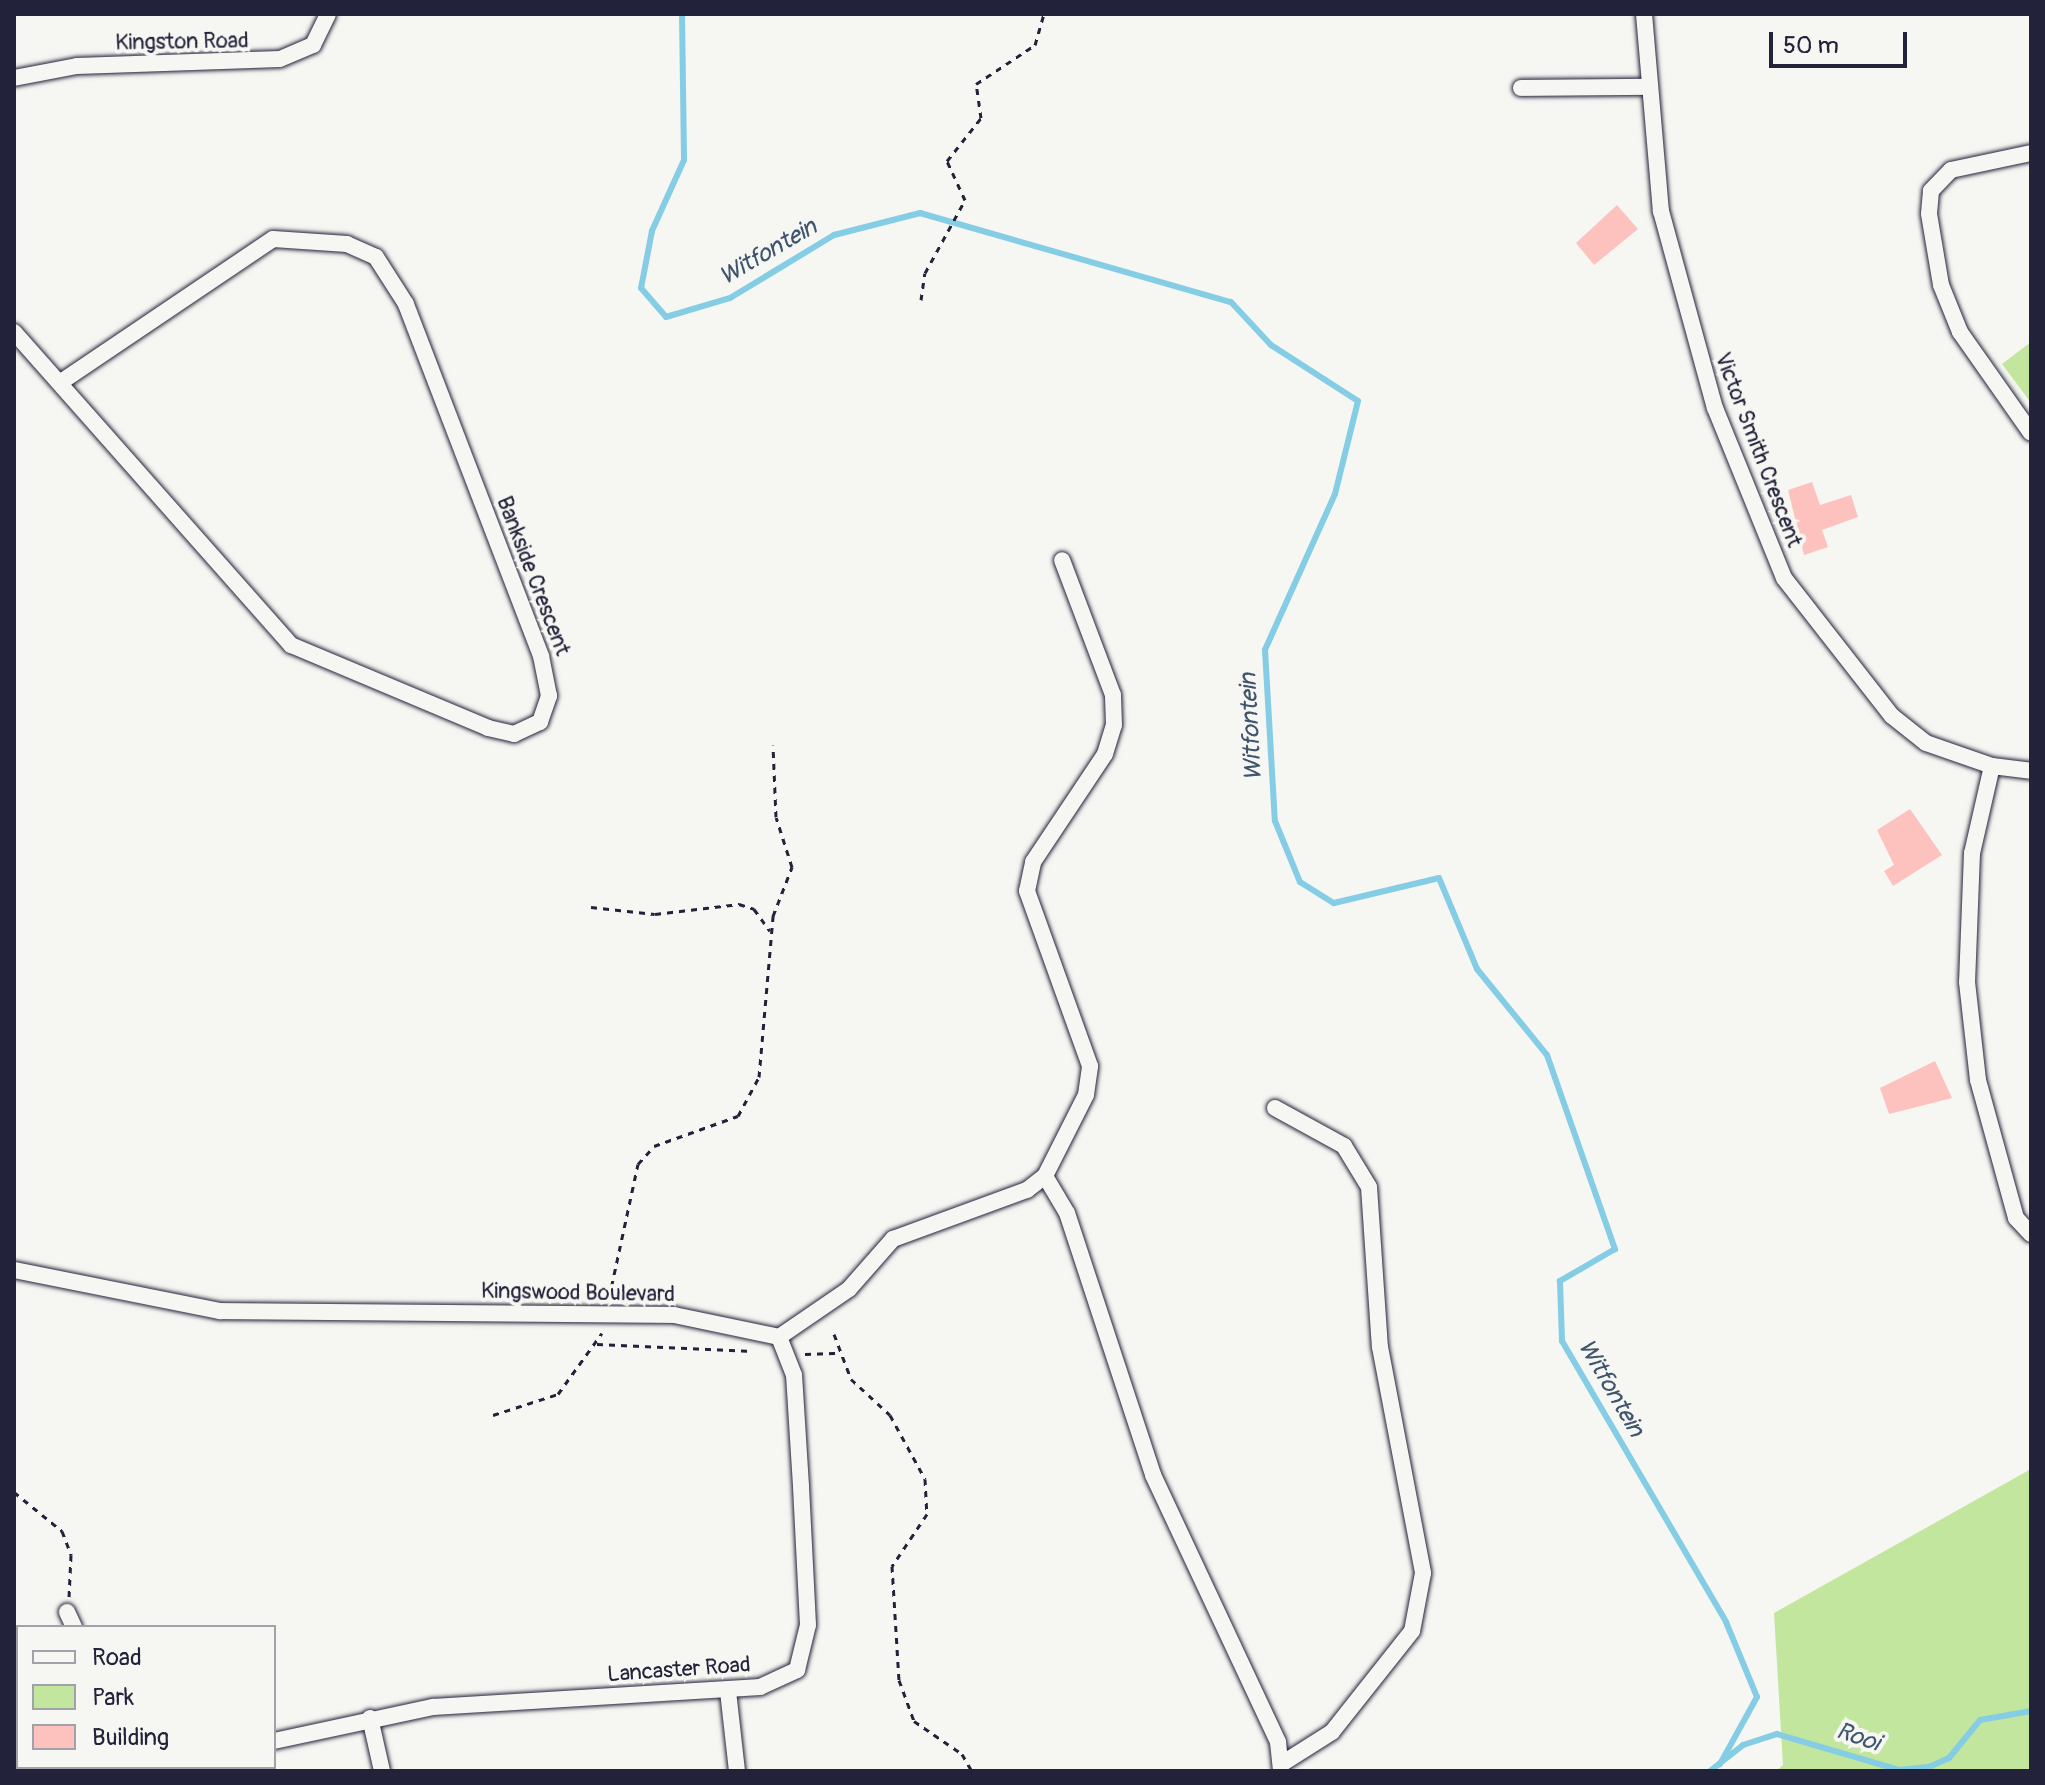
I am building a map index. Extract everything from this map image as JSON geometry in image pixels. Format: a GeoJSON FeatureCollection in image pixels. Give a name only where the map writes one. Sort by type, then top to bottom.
{"type":"FeatureCollection","features":[{"type":"Feature","properties":{"kind":"street","name":"Kingston Road"},"geometry":{"type":"LineString","coordinates":[[14,78],[77,66],[280,59],[313,45],[328,14]]}},
{"type":"Feature","properties":{"kind":"street","name":"Victor Smith Crescent"},"geometry":{"type":"LineString","coordinates":[[1644,14],[1647,87],[1661,211],[1698,354],[1784,578],[1892,716],[1926,743],[1992,766],[2031,771]]}},
{"type":"Feature","properties":{"kind":"street"},"geometry":{"type":"LineString","coordinates":[[1521,88],[1647,87]]}},
{"type":"Feature","properties":{"kind":"street"},"geometry":{"type":"LineString","coordinates":[[2031,153],[1951,170],[1931,191],[1929,214],[1941,285],[1960,332],[2031,433]]}},
{"type":"Feature","properties":{"kind":"street","name":"Bankside Crescent"},"geometry":{"type":"LineString","coordinates":[[14,332],[291,645],[488,728],[514,734],[540,722],[549,696],[541,656],[406,304],[376,257],[347,244],[273,239],[61,382]]}},
{"type":"Feature","properties":{"kind":"street"},"geometry":{"type":"LineString","coordinates":[[779,1337],[849,1289],[893,1239],[1027,1190],[1045,1176],[1086,1095],[1090,1066],[1027,891],[1033,862],[1105,754],[1114,725],[1113,695],[1062,560]]}},
{"type":"Feature","properties":{"kind":"street"},"geometry":{"type":"LineString","coordinates":[[1992,766],[1972,853],[1967,982],[1985,1108],[2016,1218],[2031,1234]]}},
{"type":"Feature","properties":{"kind":"street"},"geometry":{"type":"LineString","coordinates":[[1045,1176],[1067,1213],[1153,1475],[1282,1767],[1332,1732],[1412,1631],[1423,1573],[1380,1347],[1369,1187],[1344,1146],[1275,1108]]}},
{"type":"Feature","properties":{"kind":"street","name":"Kingswood Boulevard"},"geometry":{"type":"LineString","coordinates":[[14,1270],[220,1311],[674,1315],[779,1337]]}},
{"type":"Feature","properties":{"kind":"street","name":"Lancaster Road"},"geometry":{"type":"LineString","coordinates":[[276,1741],[370,1718],[558,1697],[728,1691],[782,1680],[797,1670],[807,1643],[795,1391],[779,1337]]}},
{"type":"Feature","properties":{"kind":"street"},"geometry":{"type":"LineString","coordinates":[[728,1691],[737,1771]]}},
{"type":"Feature","properties":{"kind":"street"},"geometry":{"type":"LineString","coordinates":[[370,1718],[382,1771]]}},
{"type":"Feature","properties":{"kind":"path"},"geometry":{"type":"LineString","coordinates":[[921,300],[925,273],[965,200],[947,161],[981,118],[976,84],[1035,45],[1044,14]]}},
{"type":"Feature","properties":{"kind":"path"},"geometry":{"type":"LineString","coordinates":[[493,1415],[558,1394],[596,1344],[607,1314],[638,1164],[654,1146],[718,1129],[753,1095],[771,935],[792,867],[776,817],[773,745]]}},
{"type":"Feature","properties":{"kind":"path"},"geometry":{"type":"LineString","coordinates":[[591,907],[655,914],[739,904],[754,909],[771,935]]}},
{"type":"Feature","properties":{"kind":"path"},"geometry":{"type":"LineString","coordinates":[[834,1334],[851,1379],[890,1415],[928,1490],[927,1514],[892,1566],[905,1701],[914,1721],[962,1754],[972,1771]]}},
{"type":"Feature","properties":{"kind":"path"},"geometry":{"type":"LineString","coordinates":[[596,1344],[757,1351]]}},
{"type":"Feature","properties":{"kind":"path"},"geometry":{"type":"LineString","coordinates":[[786,1354],[841,1353]]}},
{"type":"Feature","properties":{"kind":"path"},"geometry":{"type":"LineString","coordinates":[[14,1492],[62,1531],[71,1555],[70,1620]]}},
{"type":"Feature","properties":{"kind":"green space"},"geometry":{"type":"Polygon","coordinates":[[[2031,342],[2031,403],[2002,364],[2031,342]]]}},
{"type":"Feature","properties":{"kind":"green space"},"geometry":{"type":"Polygon","coordinates":[[[2031,1469],[2031,1771],[1776,1771],[1783,1765],[1774,1613],[2031,1469]]]}},
{"type":"Feature","properties":{"kind":"building"},"geometry":{"type":"Polygon","coordinates":[[[1617,205],[1638,229],[1594,265],[1576,243],[1617,205]]]}},
{"type":"Feature","properties":{"kind":"building"},"geometry":{"type":"Polygon","coordinates":[[[1812,482],[1820,505],[1851,495],[1858,517],[1822,530],[1828,547],[1804,555],[1788,490],[1812,482]]]}},
{"type":"Feature","properties":{"kind":"building"},"geometry":{"type":"Polygon","coordinates":[[[1910,809],[1942,855],[1893,886],[1884,871],[1894,865],[1877,830],[1910,809]]]}},
{"type":"Feature","properties":{"kind":"building"},"geometry":{"type":"Polygon","coordinates":[[[1935,1061],[1952,1098],[1889,1114],[1880,1088],[1935,1061]]]}},
{"type":"Feature","properties":{"kind":"waterway","name":"Witfontein"},"geometry":{"type":"LineString","coordinates":[[682,14],[684,160],[652,231],[641,288],[666,317],[730,298],[834,235],[920,213],[1231,302],[1271,345],[1358,401],[1335,494],[1265,650],[1275,821],[1300,882],[1334,903],[1439,878],[1477,969],[1547,1055],[1615,1249],[1560,1281],[1562,1341],[1726,1622],[1757,1697],[1720,1764]]}},
{"type":"Feature","properties":{"kind":"waterway","name":"Rooi"},"geometry":{"type":"LineString","coordinates":[[1710,1771],[1743,1745],[1777,1734],[1899,1770],[1929,1767],[1949,1758],[1980,1720],[2031,1711]]}}]}
